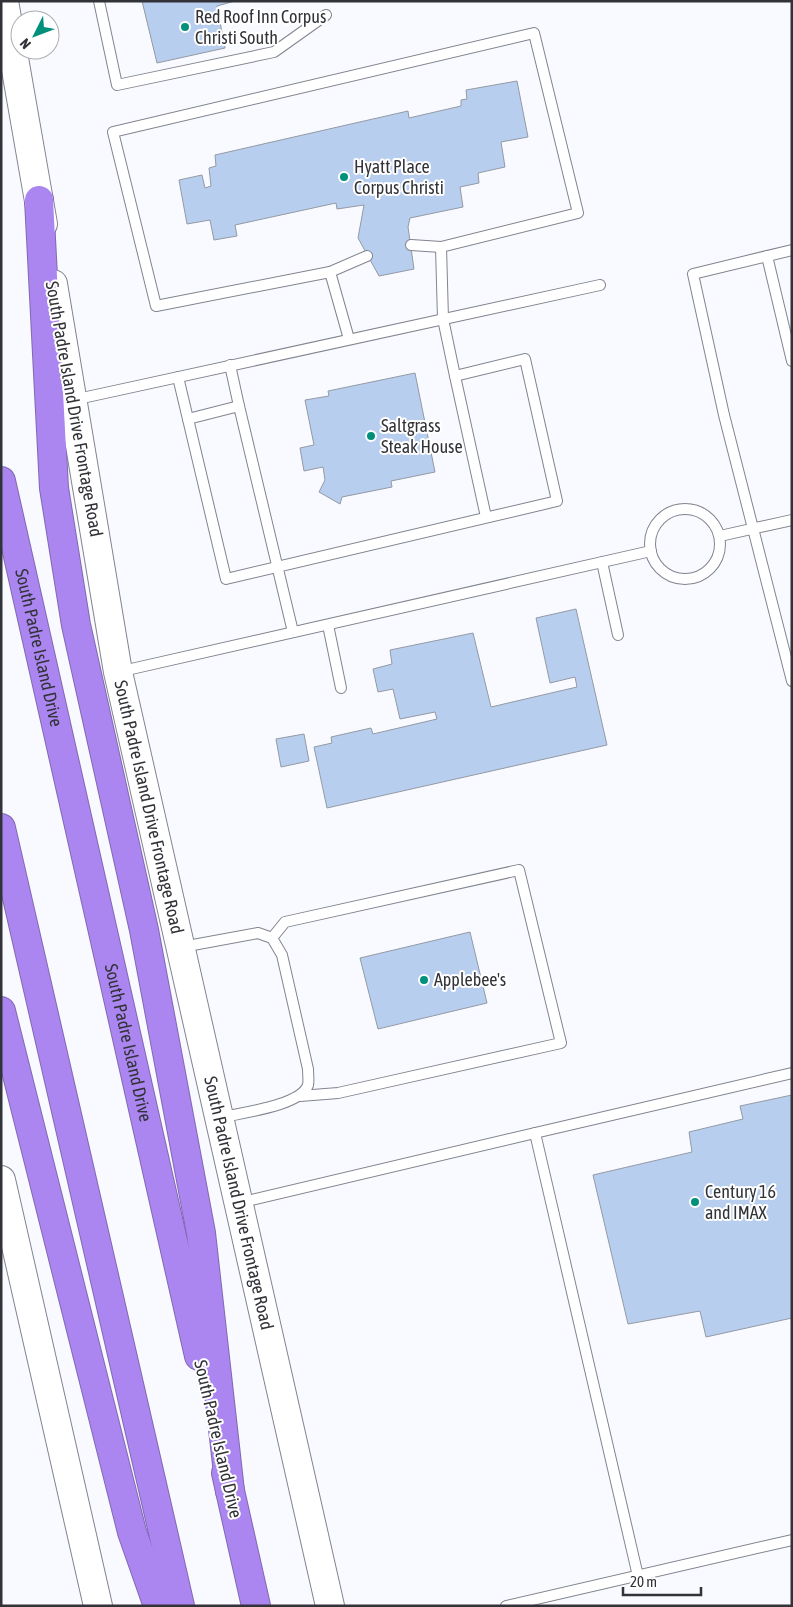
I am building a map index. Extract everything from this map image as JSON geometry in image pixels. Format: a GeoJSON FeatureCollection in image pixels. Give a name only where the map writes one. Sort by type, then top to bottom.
{"type":"FeatureCollection","features":[{"type":"Feature","properties":{"kind":"highway"},"geometry":{"type":"LineString","coordinates":[[39,200],[54,488],[76,625],[144,930],[201,1233],[230,1492]]}},
{"type":"Feature","properties":{"kind":"highway","name":"South Padre Island Drive"},"geometry":{"type":"LineString","coordinates":[[1,481],[256,1606]]}},
{"type":"Feature","properties":{"kind":"highway"},"geometry":{"type":"LineString","coordinates":[[1,828],[180,1606]]}},
{"type":"Feature","properties":{"kind":"highway"},"geometry":{"type":"LineString","coordinates":[[1,1010],[132,1532],[158,1606]]}},
{"type":"Feature","properties":{"kind":"main road","name":"South Padre Island Drive Frontage Road"},"geometry":{"type":"LineString","coordinates":[[4,1],[118,672],[330,1606]]}},
{"type":"Feature","properties":{"kind":"main road"},"geometry":{"type":"LineString","coordinates":[[1,1180],[98,1606]]}},
{"type":"Feature","properties":{"kind":"lane"},"geometry":{"type":"LineString","coordinates":[[99,1],[117,85],[274,52],[326,14]]}},
{"type":"Feature","properties":{"kind":"lane"},"geometry":{"type":"LineString","coordinates":[[368,256],[330,272],[156,306],[113,132],[534,33],[578,213],[441,247],[411,245]]}},
{"type":"Feature","properties":{"kind":"lane"},"geometry":{"type":"LineString","coordinates":[[441,247],[443,319],[486,517]]}},
{"type":"Feature","properties":{"kind":"lane"},"geometry":{"type":"LineString","coordinates":[[792,250],[693,274],[724,415],[792,681]]}},
{"type":"Feature","properties":{"kind":"lane"},"geometry":{"type":"LineString","coordinates":[[767,256],[792,361]]}},
{"type":"Feature","properties":{"kind":"lane"},"geometry":{"type":"LineString","coordinates":[[330,272],[349,340]]}},
{"type":"Feature","properties":{"kind":"lane"},"geometry":{"type":"LineString","coordinates":[[72,400],[600,285]]}},
{"type":"Feature","properties":{"kind":"lane"},"geometry":{"type":"LineString","coordinates":[[178,377],[226,579],[557,501],[525,359],[454,376]]}},
{"type":"Feature","properties":{"kind":"lane"},"geometry":{"type":"LineString","coordinates":[[230,365],[293,632]]}},
{"type":"Feature","properties":{"kind":"lane"},"geometry":{"type":"LineString","coordinates":[[188,418],[240,406]]}},
{"type":"Feature","properties":{"kind":"lane"},"geometry":{"type":"LineString","coordinates":[[678,509],[695,510],[703,513],[710,519],[720,536],[719,556],[714,565],[697,577],[676,578],[666,573],[659,566],[651,551],[652,532],[656,524],[662,517],[678,509]]}},
{"type":"Feature","properties":{"kind":"lane"},"geometry":{"type":"LineString","coordinates":[[720,536],[792,520]]}},
{"type":"Feature","properties":{"kind":"lane"},"geometry":{"type":"LineString","coordinates":[[118,672],[651,551]]}},
{"type":"Feature","properties":{"kind":"lane"},"geometry":{"type":"LineString","coordinates":[[602,562],[618,634]]}},
{"type":"Feature","properties":{"kind":"lane"},"geometry":{"type":"LineString","coordinates":[[328,624],[341,688]]}},
{"type":"Feature","properties":{"kind":"lane"},"geometry":{"type":"LineString","coordinates":[[219,1118],[288,1102],[300,1096],[338,1093],[561,1043],[519,870],[285,922],[272,938]]}},
{"type":"Feature","properties":{"kind":"lane"},"geometry":{"type":"LineString","coordinates":[[180,948],[258,933],[272,938],[282,955],[308,1070],[308,1085],[300,1096]]}},
{"type":"Feature","properties":{"kind":"lane"},"geometry":{"type":"LineString","coordinates":[[239,1203],[792,1073]]}},
{"type":"Feature","properties":{"kind":"lane"},"geometry":{"type":"LineString","coordinates":[[535,1133],[638,1576]]}},
{"type":"Feature","properties":{"kind":"lane"},"geometry":{"type":"LineString","coordinates":[[506,1606],[792,1540]]}},
{"type":"Feature","properties":{"kind":"building","name":"Red Roof Inn Corpus Christi South"},"geometry":{"type":"Polygon","coordinates":[[[142,1],[235,1],[217,6],[225,48],[157,63],[142,1]]]}},
{"type":"Feature","properties":{"kind":"building","name":"Hyatt Place Corpus Christi"},"geometry":{"type":"Polygon","coordinates":[[[517,81],[528,137],[501,142],[505,167],[478,173],[479,183],[460,187],[463,207],[410,218],[408,227],[414,269],[379,276],[358,238],[364,205],[337,209],[336,203],[235,225],[237,236],[214,240],[210,220],[187,224],[179,180],[202,175],[205,188],[211,186],[209,168],[216,166],[215,155],[408,111],[409,118],[461,106],[461,100],[467,99],[466,90],[517,81]]]}},
{"type":"Feature","properties":{"kind":"building"},"geometry":{"type":"Polygon","coordinates":[[[415,373],[435,472],[391,481],[392,487],[342,497],[340,504],[319,492],[325,480],[323,467],[304,471],[300,448],[314,445],[305,400],[329,396],[328,391],[415,373]]]}},
{"type":"Feature","properties":{"kind":"building"},"geometry":{"type":"Polygon","coordinates":[[[576,609],[607,745],[327,808],[314,747],[332,743],[331,737],[371,728],[373,734],[437,719],[435,712],[400,719],[393,689],[378,692],[373,669],[392,664],[390,650],[473,633],[491,707],[577,687],[575,677],[550,683],[536,618],[576,609]]]}},
{"type":"Feature","properties":{"kind":"building"},"geometry":{"type":"Polygon","coordinates":[[[304,734],[309,761],[281,767],[276,739],[304,734]]]}},
{"type":"Feature","properties":{"kind":"building","name":"Applebee's"},"geometry":{"type":"Polygon","coordinates":[[[470,932],[487,1003],[378,1029],[360,958],[470,932]]]}},
{"type":"Feature","properties":{"kind":"building","name":"Century 16 and IMAX"},"geometry":{"type":"Polygon","coordinates":[[[792,1095],[792,1318],[706,1337],[700,1311],[628,1324],[593,1175],[692,1152],[689,1132],[743,1119],[740,1106],[792,1095]]]}},
{"type":"Feature","properties":{"kind":"place","name":"Red Roof Inn Corpus Christi South"},"geometry":{"type":"Point","coordinates":[185,27]}},
{"type":"Feature","properties":{"kind":"place","name":"Hyatt Place Corpus Christi"},"geometry":{"type":"Point","coordinates":[344,177]}},
{"type":"Feature","properties":{"kind":"place","name":"Saltgrass Steak House"},"geometry":{"type":"Point","coordinates":[371,436]}},
{"type":"Feature","properties":{"kind":"place","name":"Applebee's"},"geometry":{"type":"Point","coordinates":[424,980]}},
{"type":"Feature","properties":{"kind":"place","name":"Century 16 and IMAX"},"geometry":{"type":"Point","coordinates":[695,1202]}}]}
